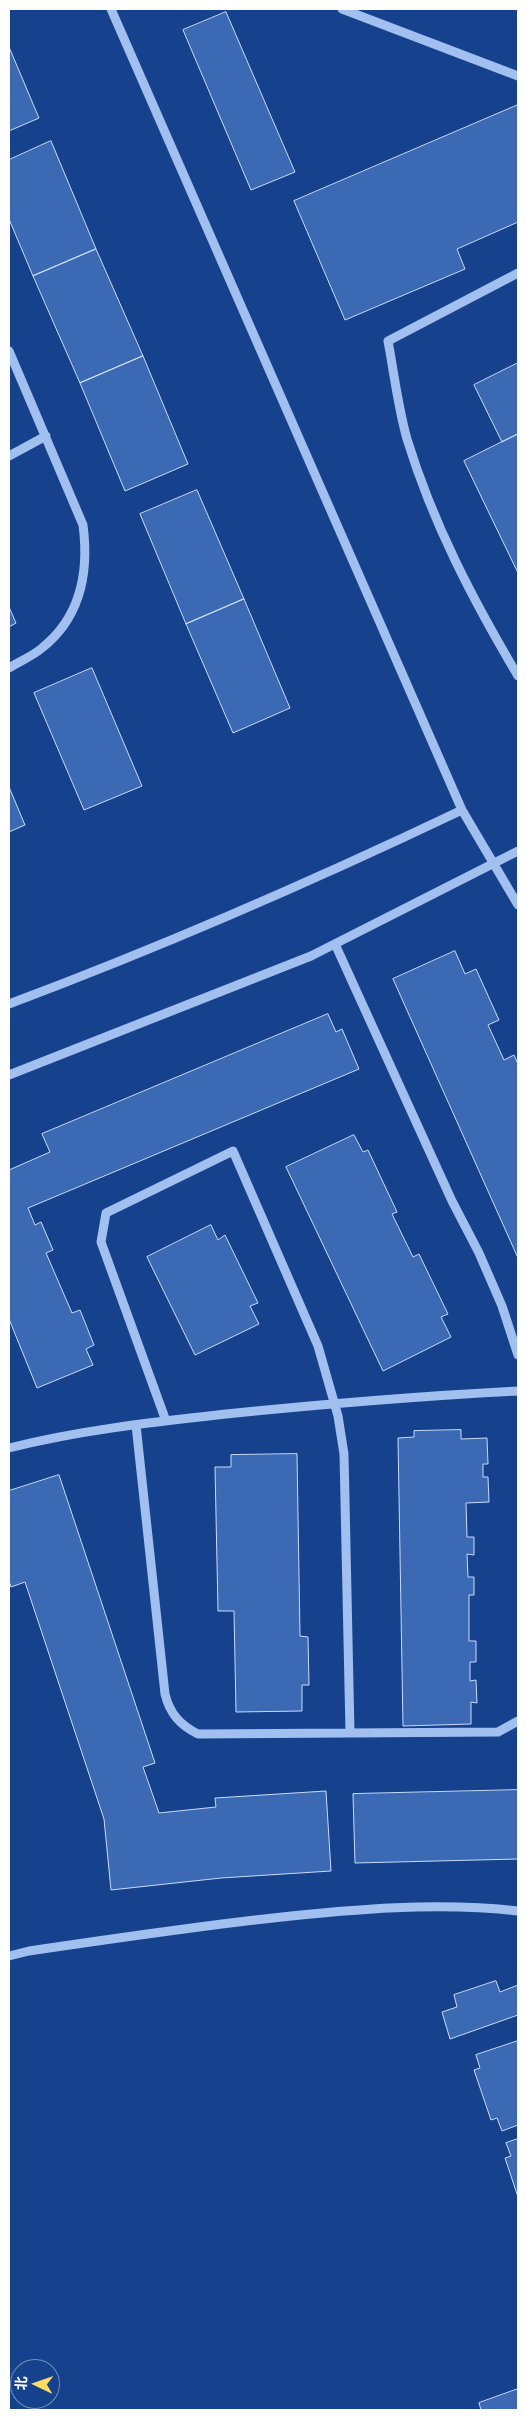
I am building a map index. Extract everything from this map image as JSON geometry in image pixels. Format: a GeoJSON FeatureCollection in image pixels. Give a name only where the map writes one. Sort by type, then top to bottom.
{"type":"FeatureCollection","features":[{"type":"Feature","properties":{"kind":"street"},"geometry":{"type":"LineString","coordinates":[[111,9],[462,810],[495,863],[518,905]]}},
{"type":"Feature","properties":{"kind":"street"},"geometry":{"type":"LineString","coordinates":[[342,9],[518,76]]}},
{"type":"Feature","properties":{"kind":"street"},"geometry":{"type":"LineString","coordinates":[[518,273],[388,341],[407,437],[427,499],[457,567],[483,617],[518,676]]}},
{"type":"Feature","properties":{"kind":"street"},"geometry":{"type":"LineString","coordinates":[[9,351],[83,524],[86,551],[84,578],[79,598],[69,617],[57,634],[42,649],[9,668]]}},
{"type":"Feature","properties":{"kind":"street"},"geometry":{"type":"LineString","coordinates":[[9,456],[46,436]]}},
{"type":"Feature","properties":{"kind":"street"},"geometry":{"type":"LineString","coordinates":[[9,1004],[216,923],[340,869],[462,810]]}},
{"type":"Feature","properties":{"kind":"street"},"geometry":{"type":"LineString","coordinates":[[9,1075],[311,956],[518,850]]}},
{"type":"Feature","properties":{"kind":"street"},"geometry":{"type":"LineString","coordinates":[[335,944],[452,1201],[479,1253],[502,1306],[518,1355]]}},
{"type":"Feature","properties":{"kind":"street"},"geometry":{"type":"LineString","coordinates":[[166,1421],[102,1242],[106,1213],[234,1151],[318,1346],[334,1403],[344,1454],[350,1733]]}},
{"type":"Feature","properties":{"kind":"street"},"geometry":{"type":"LineString","coordinates":[[10,1445],[52,1437],[166,1421],[334,1403],[518,1391]]}},
{"type":"Feature","properties":{"kind":"street"},"geometry":{"type":"LineString","coordinates":[[136,1425],[165,1694],[169,1708],[176,1720],[198,1734],[498,1732],[518,1721]]}},
{"type":"Feature","properties":{"kind":"street"},"geometry":{"type":"LineString","coordinates":[[9,1956],[29,1950],[197,1927],[361,1908],[415,1906],[518,1911]]}},
{"type":"Feature","properties":{"kind":"building"},"geometry":{"type":"Polygon","coordinates":[[[226,12],[295,172],[251,190],[183,30],[226,12]]]}},
{"type":"Feature","properties":{"kind":"building"},"geometry":{"type":"Polygon","coordinates":[[[9,47],[39,118],[9,131],[9,47]]]}},
{"type":"Feature","properties":{"kind":"building"},"geometry":{"type":"Polygon","coordinates":[[[518,105],[518,222],[457,249],[465,269],[345,320],[294,201],[518,105]]]}},
{"type":"Feature","properties":{"kind":"building"},"geometry":{"type":"Polygon","coordinates":[[[51,141],[96,249],[33,276],[9,219],[9,160],[51,141]]]}},
{"type":"Feature","properties":{"kind":"building"},"geometry":{"type":"Polygon","coordinates":[[[96,249],[143,356],[80,383],[33,276],[96,249]]]}},
{"type":"Feature","properties":{"kind":"building"},"geometry":{"type":"Polygon","coordinates":[[[143,356],[188,464],[125,491],[80,383],[143,356]]]}},
{"type":"Feature","properties":{"kind":"building"},"geometry":{"type":"Polygon","coordinates":[[[518,363],[518,434],[502,442],[474,385],[518,363]]]}},
{"type":"Feature","properties":{"kind":"building"},"geometry":{"type":"Polygon","coordinates":[[[518,434],[518,573],[464,461],[518,434]]]}},
{"type":"Feature","properties":{"kind":"building"},"geometry":{"type":"Polygon","coordinates":[[[197,490],[244,599],[186,624],[140,514],[197,490]]]}},
{"type":"Feature","properties":{"kind":"building"},"geometry":{"type":"Polygon","coordinates":[[[244,599],[290,708],[233,733],[186,624],[244,599]]]}},
{"type":"Feature","properties":{"kind":"building"},"geometry":{"type":"Polygon","coordinates":[[[9,607],[16,623],[9,627],[9,607]]]}},
{"type":"Feature","properties":{"kind":"building"},"geometry":{"type":"Polygon","coordinates":[[[92,668],[142,786],[84,810],[34,693],[92,668]]]}},
{"type":"Feature","properties":{"kind":"building"},"geometry":{"type":"Polygon","coordinates":[[[9,787],[25,825],[9,832],[9,787]]]}},
{"type":"Feature","properties":{"kind":"building"},"geometry":{"type":"Polygon","coordinates":[[[455,951],[465,974],[476,969],[499,1020],[488,1025],[504,1060],[514,1055],[518,1064],[518,1258],[393,979],[455,951]]]}},
{"type":"Feature","properties":{"kind":"building"},"geometry":{"type":"Polygon","coordinates":[[[328,1014],[336,1032],[342,1029],[359,1069],[28,1208],[35,1225],[41,1222],[53,1250],[46,1253],[72,1313],[80,1310],[94,1345],[86,1349],[93,1365],[37,1388],[9,1319],[9,1170],[50,1152],[42,1134],[328,1014]]]}},
{"type":"Feature","properties":{"kind":"building"},"geometry":{"type":"Polygon","coordinates":[[[354,1135],[363,1152],[368,1150],[397,1212],[392,1214],[413,1257],[419,1254],[448,1314],[441,1317],[451,1337],[383,1371],[286,1167],[354,1135]]]}},
{"type":"Feature","properties":{"kind":"building"},"geometry":{"type":"Polygon","coordinates":[[[211,1225],[218,1240],[225,1235],[258,1303],[250,1306],[259,1324],[195,1355],[147,1257],[211,1225]]]}},
{"type":"Feature","properties":{"kind":"building"},"geometry":{"type":"Polygon","coordinates":[[[461,1430],[461,1439],[487,1438],[488,1464],[483,1464],[483,1477],[488,1477],[489,1502],[466,1503],[467,1537],[474,1537],[474,1555],[467,1554],[468,1577],[474,1577],[474,1595],[469,1595],[469,1641],[476,1641],[476,1662],[470,1662],[470,1681],[476,1680],[477,1703],[471,1702],[471,1724],[403,1726],[398,1438],[414,1437],[414,1431],[461,1430]]]}},
{"type":"Feature","properties":{"kind":"building"},"geometry":{"type":"Polygon","coordinates":[[[297,1454],[300,1636],[308,1637],[309,1685],[302,1685],[302,1711],[236,1712],[234,1611],[218,1611],[215,1467],[231,1467],[231,1455],[297,1454]]]}},
{"type":"Feature","properties":{"kind":"building"},"geometry":{"type":"Polygon","coordinates":[[[59,1475],[155,1763],[143,1767],[159,1813],[216,1807],[215,1798],[326,1791],[331,1871],[221,1878],[111,1890],[104,1819],[25,1582],[11,1587],[9,1581],[9,1491],[59,1475]]]}},
{"type":"Feature","properties":{"kind":"building"},"geometry":{"type":"Polygon","coordinates":[[[518,1790],[518,1859],[355,1863],[353,1794],[518,1790]]]}},
{"type":"Feature","properties":{"kind":"building"},"geometry":{"type":"Polygon","coordinates":[[[496,1981],[500,1992],[518,1985],[518,2015],[450,2039],[442,2012],[457,2007],[454,1995],[496,1981]]]}},
{"type":"Feature","properties":{"kind":"building"},"geometry":{"type":"Polygon","coordinates":[[[518,2041],[518,2125],[502,2131],[497,2118],[491,2120],[474,2070],[480,2068],[476,2055],[518,2041]]]}},
{"type":"Feature","properties":{"kind":"building"},"geometry":{"type":"Polygon","coordinates":[[[518,2139],[518,2197],[505,2158],[511,2156],[506,2143],[518,2139]]]}},
{"type":"Feature","properties":{"kind":"building"},"geometry":{"type":"Polygon","coordinates":[[[518,2389],[518,2410],[481,2410],[479,2403],[518,2389]]]}}]}
